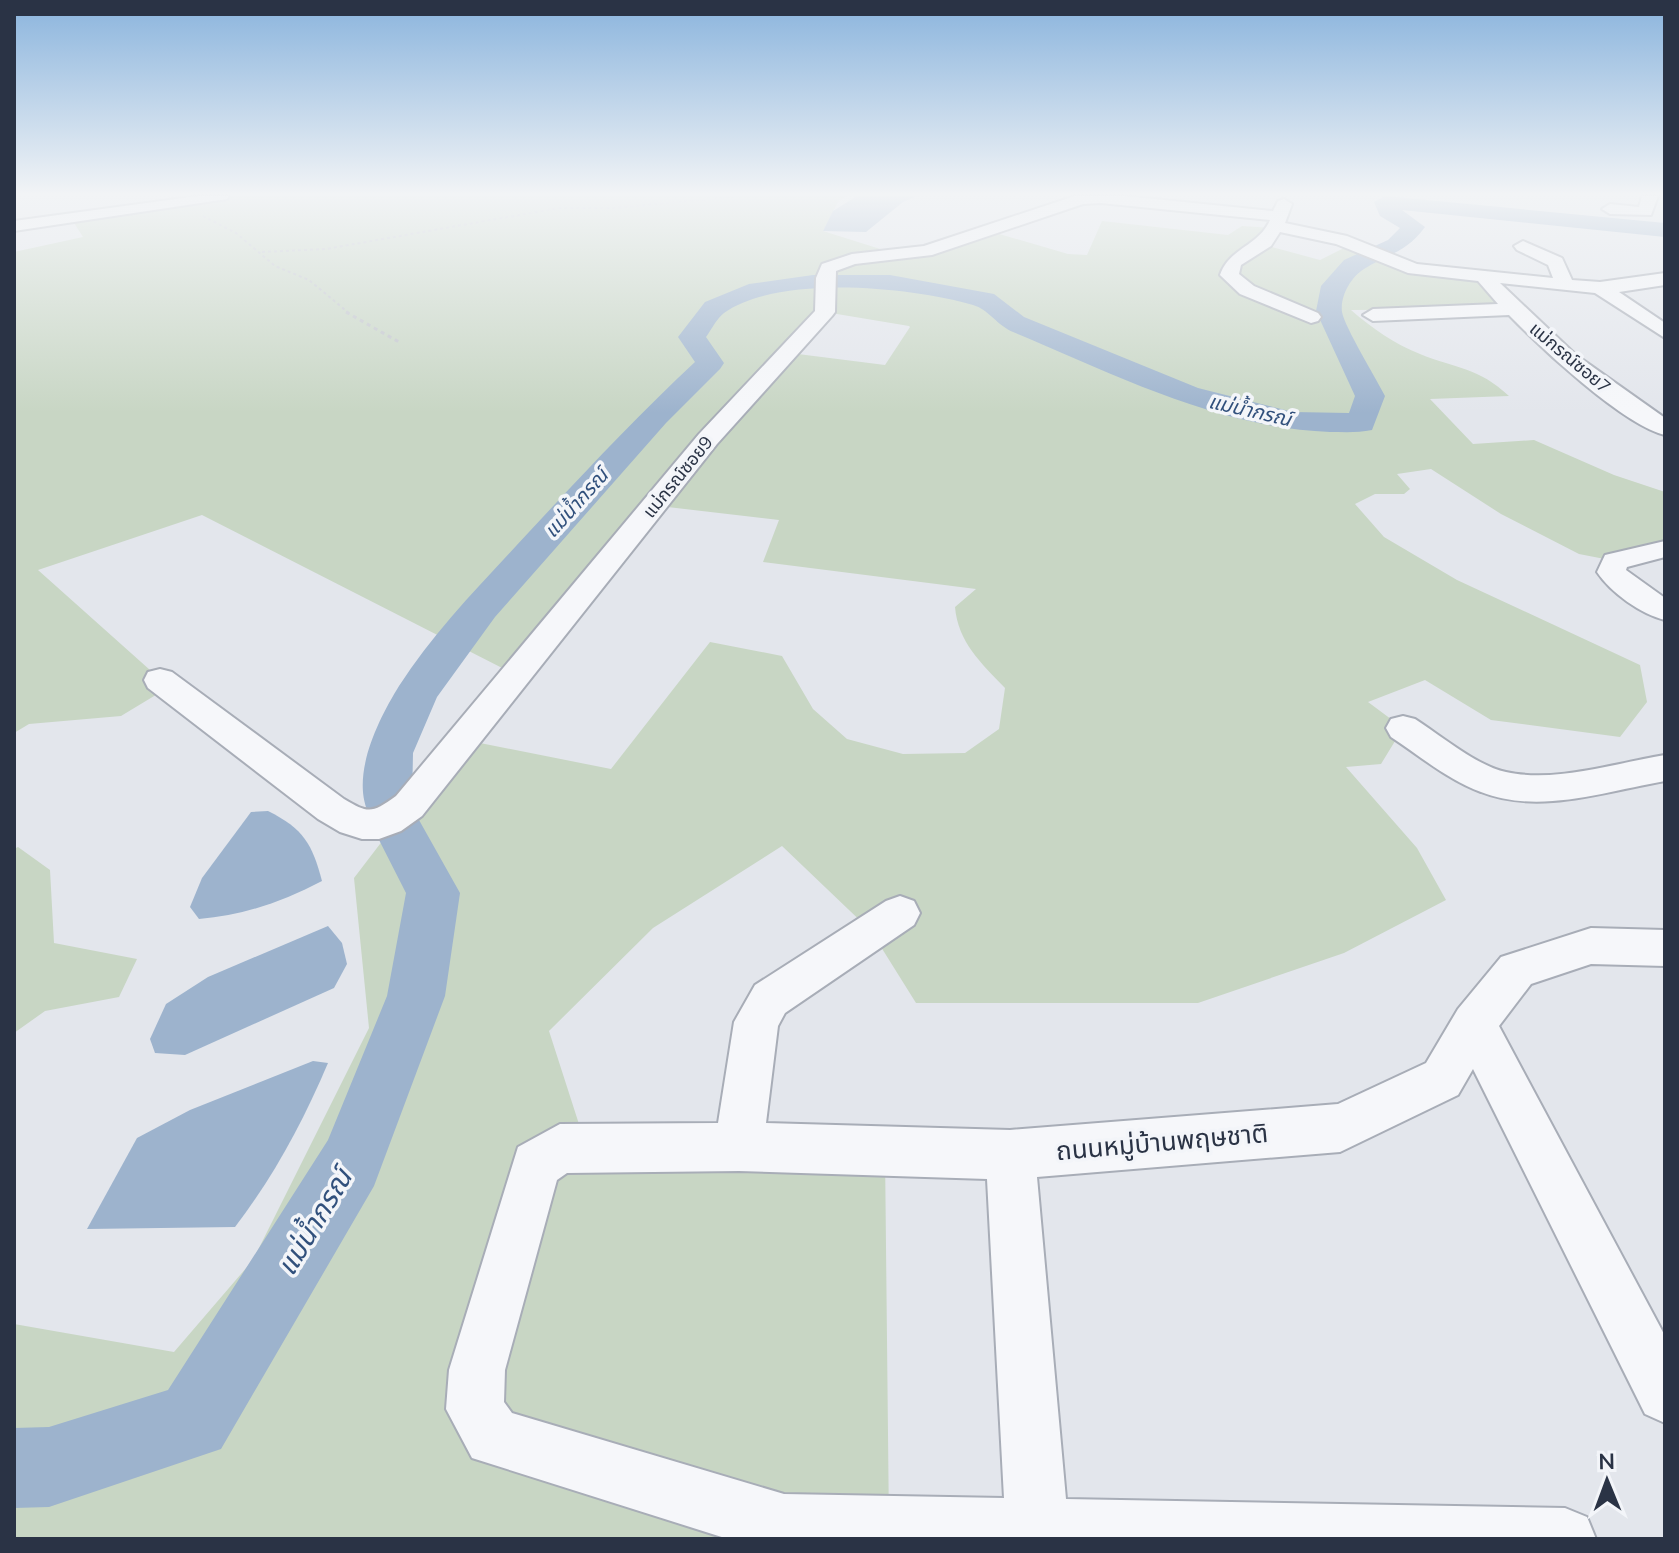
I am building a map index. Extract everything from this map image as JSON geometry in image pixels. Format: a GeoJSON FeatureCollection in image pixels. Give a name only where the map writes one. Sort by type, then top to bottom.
{"type":"FeatureCollection","features":[{"type":"Feature","properties":{"kind":"street","name":"แม่กรณ์ซอย9"},"geometry":{"type":"LineString","coordinates":[[160,680],[344,818],[358,826],[385,825],[409,806],[708,439],[825,312],[827,291],[823,278],[828,268]]}},
{"type":"Feature","properties":{"kind":"street"},"geometry":{"type":"LineString","coordinates":[[1231,268],[1229,275],[1247,290],[1311,317]]}},
{"type":"Feature","properties":{"kind":"street"},"geometry":{"type":"LineString","coordinates":[[1413,268],[1600,288],[1665,279]]}},
{"type":"Feature","properties":{"kind":"street"},"geometry":{"type":"LineString","coordinates":[[1559,268],[1565,284]]}},
{"type":"Feature","properties":{"kind":"street","name":"แม่กรณ์ซอย7"},"geometry":{"type":"LineString","coordinates":[[1484,277],[1531,327],[1626,405],[1665,428]]}},
{"type":"Feature","properties":{"kind":"street"},"geometry":{"type":"LineString","coordinates":[[1600,288],[1665,332]]}},
{"type":"Feature","properties":{"kind":"street"},"geometry":{"type":"LineString","coordinates":[[1373,315],[1514,309]]}},
{"type":"Feature","properties":{"kind":"street"},"geometry":{"type":"LineString","coordinates":[[1665,549],[1615,561],[1611,572],[1626,586],[1665,611]]}},
{"type":"Feature","properties":{"kind":"street"},"geometry":{"type":"LineString","coordinates":[[1403,728],[1472,771],[1503,786],[1533,786],[1665,768]]}},
{"type":"Feature","properties":{"kind":"street"},"geometry":{"type":"LineString","coordinates":[[739,1147],[756,1022],[770,999],[900,913]]}},
{"type":"Feature","properties":{"kind":"street","name":"ถนนหมู่บ้านพฤษชาติ"},"geometry":{"type":"LineString","coordinates":[[1565,1539],[1037,1534],[784,1525],[493,1437],[475,1409],[477,1370],[536,1165],[560,1149],[739,1147],[1010,1155],[1340,1128],[1442,1079],[1474,1024],[1516,970],[1591,946],[1665,948]]}},
{"type":"Feature","properties":{"kind":"street"},"geometry":{"type":"LineString","coordinates":[[1474,1024],[1665,1394]]}},
{"type":"Feature","properties":{"kind":"street"},"geometry":{"type":"LineString","coordinates":[[1010,1155],[1037,1534]]}},
{"type":"Feature","properties":{"kind":"path"},"geometry":{"type":"LineString","coordinates":[[281,268],[309,280],[343,310],[399,342]]}},
{"type":"Feature","properties":{"kind":"green space"},"geometry":{"type":"Polygon","coordinates":[[[14,268],[1437,268],[1484,277],[1514,309],[1351,310],[1401,345],[1477,374],[1509,396],[1430,399],[1473,444],[1534,440],[1614,475],[1665,492],[1665,549],[1615,561],[1579,554],[1501,514],[1431,469],[1397,474],[1410,489],[1404,494],[1375,494],[1355,504],[1384,537],[1457,580],[1640,665],[1647,702],[1620,737],[1491,720],[1425,680],[1368,702],[1403,728],[1381,764],[1346,767],[1417,848],[1446,900],[1344,953],[1198,1003],[916,1003],[871,931],[782,846],[653,928],[549,1031],[587,1149],[885,1152],[889,1527],[1038,1539],[14,1539],[14,1324],[174,1352],[253,1260],[369,1028],[354,878],[409,806],[475,742],[611,769],[710,642],[782,656],[813,709],[847,739],[903,754],[965,753],[999,729],[1005,688],[972,651],[957,620],[955,607],[976,589],[763,562],[779,520],[659,506],[516,675],[202,515],[38,570],[169,687],[121,716],[29,724],[14,733],[14,268]],[[825,312],[790,353],[885,365],[910,327],[825,312]]]}},
{"type":"Feature","properties":{"kind":"green space"},"geometry":{"type":"Polygon","coordinates":[[[18,847],[50,870],[54,943],[137,959],[119,997],[45,1011],[14,1033],[14,849],[18,847]]]}},
{"type":"Feature","properties":{"kind":"water"},"geometry":{"type":"Polygon","coordinates":[[[268,811],[290,824],[305,839],[322,881],[262,906],[199,919],[190,907],[202,878],[251,812],[268,811]]]}},
{"type":"Feature","properties":{"kind":"water"},"geometry":{"type":"Polygon","coordinates":[[[328,926],[342,943],[347,964],[334,988],[185,1055],[155,1053],[150,1039],[166,1004],[208,977],[328,926]]]}},
{"type":"Feature","properties":{"kind":"water"},"geometry":{"type":"Polygon","coordinates":[[[313,1061],[328,1063],[287,1148],[235,1227],[87,1229],[137,1138],[190,1110],[313,1061]]]}},
{"type":"Feature","properties":{"kind":"waterway","name":"แม่น้ำกรณ์"},"geometry":{"type":"LineString","coordinates":[[832,280],[890,282],[985,299],[1015,323],[1187,394],[1293,421],[1361,423],[1370,396],[1329,311],[1334,286],[1350,268]]}},
{"type":"Feature","properties":{"kind":"waterway","name":"แม่น้ำกรณ์"},"geometry":{"type":"LineString","coordinates":[[387,803],[390,753],[417,693],[481,608],[655,416],[710,363],[692,337],[714,308],[758,289],[813,282]]}},
{"type":"Feature","properties":{"kind":"waterway","name":"แม่น้ำกรณ์"},"geometry":{"type":"LineString","coordinates":[[14,1468],[49,1467],[193,1421],[351,1163],[416,996],[433,893],[401,834]]}}]}
